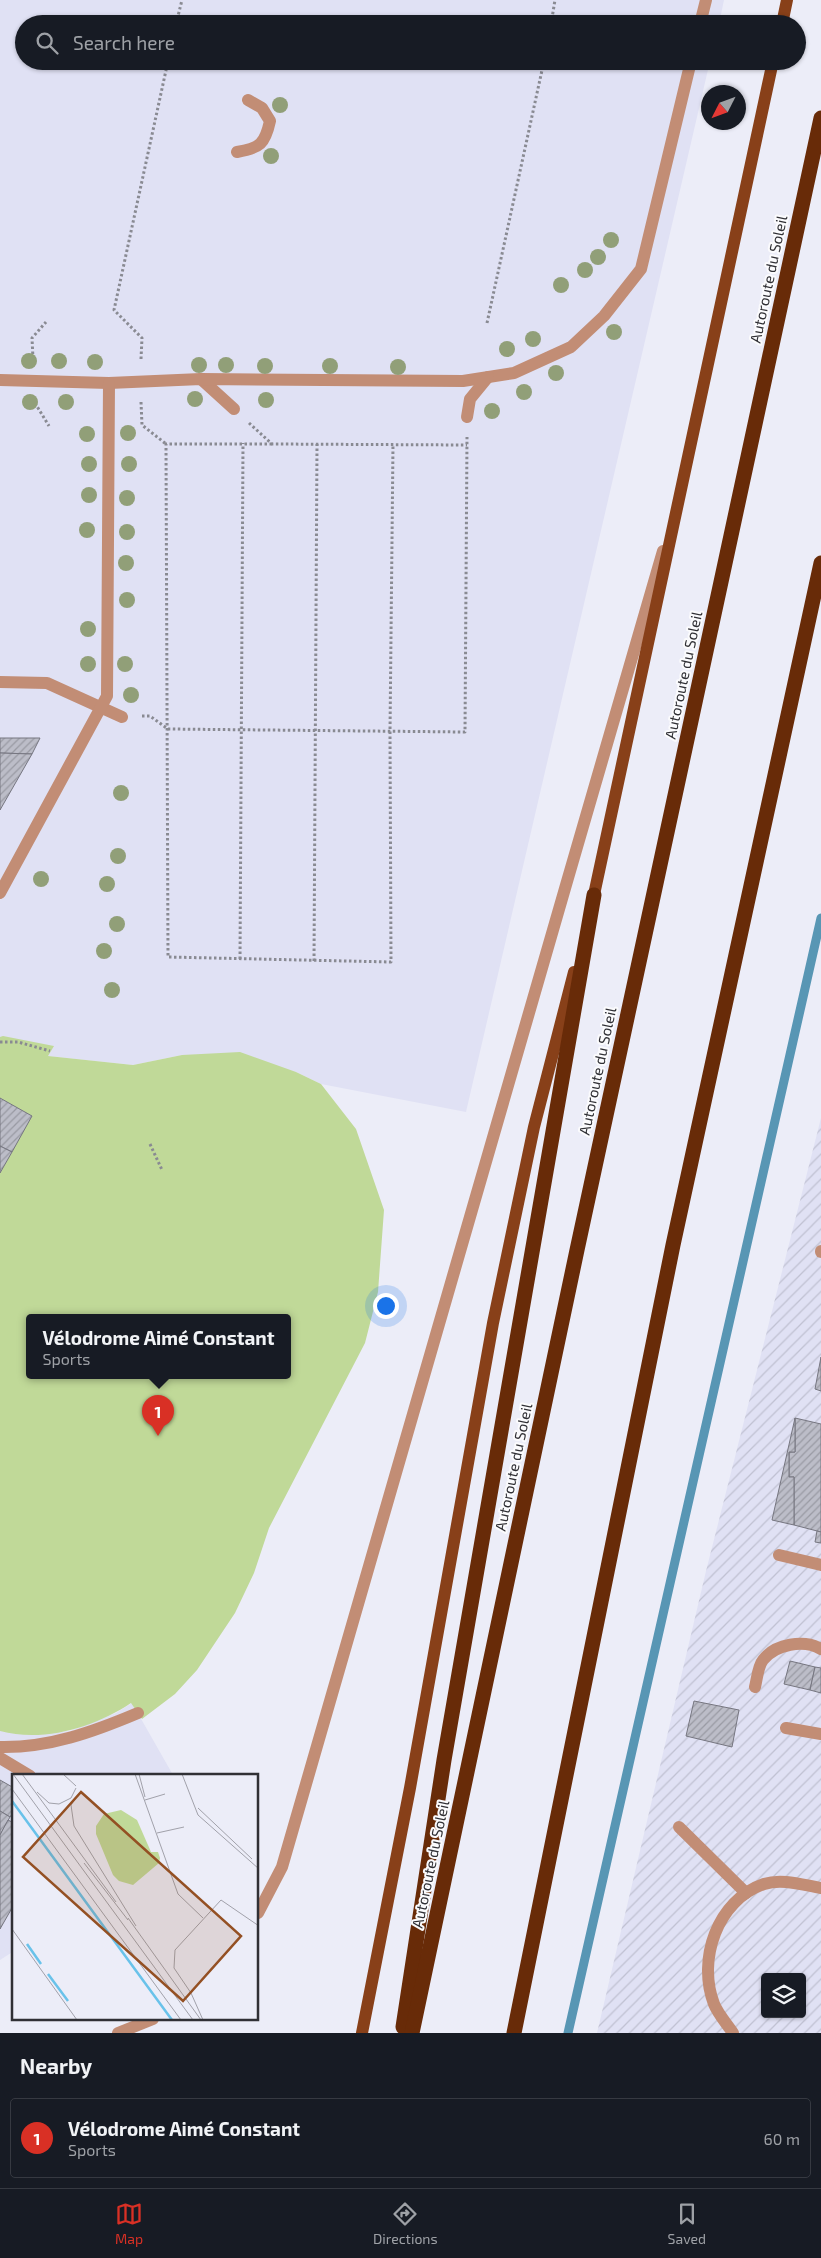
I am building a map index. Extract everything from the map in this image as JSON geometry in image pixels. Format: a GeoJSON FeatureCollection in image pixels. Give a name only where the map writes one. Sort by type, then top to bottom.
{"type":"FeatureCollection","features":[{"type":"Feature","properties":{"kind":"highway","name":"Autoroute du Soleil"},"geometry":{"type":"LineString","coordinates":[[412,2033],[575,1260],[821,118]]}},
{"type":"Feature","properties":{"kind":"highway"},"geometry":{"type":"LineString","coordinates":[[514,2033],[673,1245],[821,562]]}},
{"type":"Feature","properties":{"kind":"highway"},"geometry":{"type":"LineString","coordinates":[[403,2033],[444,1760],[594,895]]}},
{"type":"Feature","properties":{"kind":"main road"},"geometry":{"type":"LineString","coordinates":[[784,15],[787,0]]}},
{"type":"Feature","properties":{"kind":"main road"},"geometry":{"type":"LineString","coordinates":[[362,2033],[410,1788],[493,1323],[534,1127],[594,895],[771,70]]}},
{"type":"Feature","properties":{"kind":"street"},"geometry":{"type":"LineString","coordinates":[[702,15],[706,0]]}},
{"type":"Feature","properties":{"kind":"street"},"geometry":{"type":"LineString","coordinates":[[0,380],[109,383],[201,379],[463,381],[514,374],[571,347],[604,316],[640,269],[689,70]]}},
{"type":"Feature","properties":{"kind":"street"},"geometry":{"type":"LineString","coordinates":[[237,152],[253,149],[266,139],[270,121],[262,108],[248,100]]}},
{"type":"Feature","properties":{"kind":"street"},"geometry":{"type":"LineString","coordinates":[[467,417],[470,399],[488,377]]}},
{"type":"Feature","properties":{"kind":"street"},"geometry":{"type":"LineString","coordinates":[[201,379],[234,410]]}},
{"type":"Feature","properties":{"kind":"street"},"geometry":{"type":"LineString","coordinates":[[0,893],[103,708],[107,696],[109,383]]}},
{"type":"Feature","properties":{"kind":"street"},"geometry":{"type":"LineString","coordinates":[[259,1911],[282,1867],[376,1551],[580,834],[677,502]]}},
{"type":"Feature","properties":{"kind":"street"},"geometry":{"type":"LineString","coordinates":[[0,682],[47,683],[122,717]]}},
{"type":"Feature","properties":{"kind":"street"},"geometry":{"type":"LineString","coordinates":[[780,1555],[821,1565]]}},
{"type":"Feature","properties":{"kind":"street"},"geometry":{"type":"LineString","coordinates":[[755,1687],[762,1661],[774,1650],[792,1644],[821,1649]]}},
{"type":"Feature","properties":{"kind":"street"},"geometry":{"type":"LineString","coordinates":[[0,1747],[21,1747],[68,1739],[138,1713]]}},
{"type":"Feature","properties":{"kind":"street"},"geometry":{"type":"LineString","coordinates":[[786,1728],[821,1734]]}},
{"type":"Feature","properties":{"kind":"street"},"geometry":{"type":"LineString","coordinates":[[0,1758],[27,1774]]}},
{"type":"Feature","properties":{"kind":"street"},"geometry":{"type":"LineString","coordinates":[[678,1827],[746,1893]]}},
{"type":"Feature","properties":{"kind":"street"},"geometry":{"type":"LineString","coordinates":[[732,2033],[714,2004],[708,1970],[713,1937],[720,1920],[731,1906],[746,1893],[764,1884],[784,1882],[821,1888]]}},
{"type":"Feature","properties":{"kind":"street"},"geometry":{"type":"LineString","coordinates":[[118,2033],[150,2020]]}},
{"type":"Feature","properties":{"kind":"path"},"geometry":{"type":"LineString","coordinates":[[178,15],[182,0]]}},
{"type":"Feature","properties":{"kind":"path"},"geometry":{"type":"LineString","coordinates":[[552,15],[554,0]]}},
{"type":"Feature","properties":{"kind":"path"},"geometry":{"type":"LineString","coordinates":[[166,70],[114,310],[142,338],[142,425],[166,444],[467,444]]}},
{"type":"Feature","properties":{"kind":"path"},"geometry":{"type":"LineString","coordinates":[[487,323],[542,70]]}},
{"type":"Feature","properties":{"kind":"path"},"geometry":{"type":"LineString","coordinates":[[234,410],[272,444]]}},
{"type":"Feature","properties":{"kind":"path"},"geometry":{"type":"LineString","coordinates":[[122,717],[150,716],[168,729],[465,732],[467,417]]}},
{"type":"Feature","properties":{"kind":"path"},"geometry":{"type":"LineString","coordinates":[[166,444],[168,957],[391,962],[390,732],[393,444]]}},
{"type":"Feature","properties":{"kind":"path"},"geometry":{"type":"LineString","coordinates":[[240,959],[243,444]]}},
{"type":"Feature","properties":{"kind":"path"},"geometry":{"type":"LineString","coordinates":[[314,961],[318,444]]}},
{"type":"Feature","properties":{"kind":"path"},"geometry":{"type":"LineString","coordinates":[[0,1042],[18,1042],[50,1051]]}},
{"type":"Feature","properties":{"kind":"path"},"geometry":{"type":"LineString","coordinates":[[150,1144],[162,1170]]}},
{"type":"Feature","properties":{"kind":"shaded area"},"geometry":{"type":"Polygon","coordinates":[[[0,0],[724,0],[721,15],[15,15],[15,70],[708,70],[704,85],[701,85],[701,100],[466,1112],[321,1084],[296,1072],[182,1055],[133,1065],[47,1056],[53,1046],[0,1037],[0,0]]]}},
{"type":"Feature","properties":{"kind":"shaded area"},"geometry":{"type":"Polygon","coordinates":[[[821,1118],[821,2033],[597,2033],[706,1571],[821,1118]]]}},
{"type":"Feature","properties":{"kind":"shaded area"},"geometry":{"type":"Polygon","coordinates":[[[132,1703],[172,1774],[12,1774],[12,1952],[0,1960],[0,1731],[37,1734],[70,1731],[116,1713],[132,1703]]]}},
{"type":"Feature","properties":{"kind":"green space"},"geometry":{"type":"Polygon","coordinates":[[[0,1037],[54,1046],[48,1056],[133,1065],[182,1055],[240,1052],[296,1072],[321,1084],[356,1129],[384,1210],[378,1292],[365,1343],[269,1528],[254,1573],[235,1613],[197,1670],[175,1694],[142,1719],[131,1703],[117,1712],[85,1726],[51,1734],[17,1734],[0,1731],[0,1037]]]}},
{"type":"Feature","properties":{"kind":"building"},"geometry":{"type":"Polygon","coordinates":[[[0,738],[40,738],[32,754],[0,753],[0,738]]]}},
{"type":"Feature","properties":{"kind":"building"},"geometry":{"type":"Polygon","coordinates":[[[0,753],[32,754],[0,810],[0,753]]]}},
{"type":"Feature","properties":{"kind":"building"},"geometry":{"type":"Polygon","coordinates":[[[0,1098],[32,1116],[12,1152],[0,1146],[0,1098]]]}},
{"type":"Feature","properties":{"kind":"building"},"geometry":{"type":"Polygon","coordinates":[[[0,1146],[12,1152],[0,1173],[0,1146]]]}},
{"type":"Feature","properties":{"kind":"building"},"geometry":{"type":"Polygon","coordinates":[[[821,1357],[821,1391],[815,1389],[821,1357]]]}},
{"type":"Feature","properties":{"kind":"building"},"geometry":{"type":"Polygon","coordinates":[[[795,1418],[821,1424],[821,1532],[794,1525],[794,1477],[789,1477],[789,1452],[795,1452],[795,1418]]]}},
{"type":"Feature","properties":{"kind":"building"},"geometry":{"type":"Polygon","coordinates":[[[795,1418],[795,1452],[789,1452],[789,1477],[794,1477],[794,1525],[772,1520],[795,1418]]]}},
{"type":"Feature","properties":{"kind":"building"},"geometry":{"type":"Polygon","coordinates":[[[817,1531],[821,1532],[821,1543],[815,1542],[817,1531]]]}},
{"type":"Feature","properties":{"kind":"building"},"geometry":{"type":"Polygon","coordinates":[[[790,1661],[815,1667],[810,1690],[784,1684],[790,1661]]]}},
{"type":"Feature","properties":{"kind":"building"},"geometry":{"type":"Polygon","coordinates":[[[815,1667],[821,1668],[821,1693],[810,1690],[815,1667]]]}},
{"type":"Feature","properties":{"kind":"building"},"geometry":{"type":"Polygon","coordinates":[[[694,1701],[739,1710],[732,1747],[686,1736],[694,1701]]]}},
{"type":"Feature","properties":{"kind":"building"},"geometry":{"type":"Polygon","coordinates":[[[0,1780],[12,1787],[12,1814],[10,1817],[0,1811],[0,1780]]]}},
{"type":"Feature","properties":{"kind":"building"},"geometry":{"type":"Polygon","coordinates":[[[0,1811],[10,1817],[0,1835],[0,1811]]]}},
{"type":"Feature","properties":{"kind":"building"},"geometry":{"type":"Polygon","coordinates":[[[8,1820],[12,1822],[12,1908],[0,1929],[0,1835],[8,1820]]]}},
{"type":"Feature","properties":{"kind":"waterway"},"geometry":{"type":"LineString","coordinates":[[568,2033],[821,918]]}},
{"type":"Feature","properties":{"kind":"place","name":"Vélodrome Aimé Constant"},"geometry":{"type":"Point","coordinates":[158,1436]}}]}
